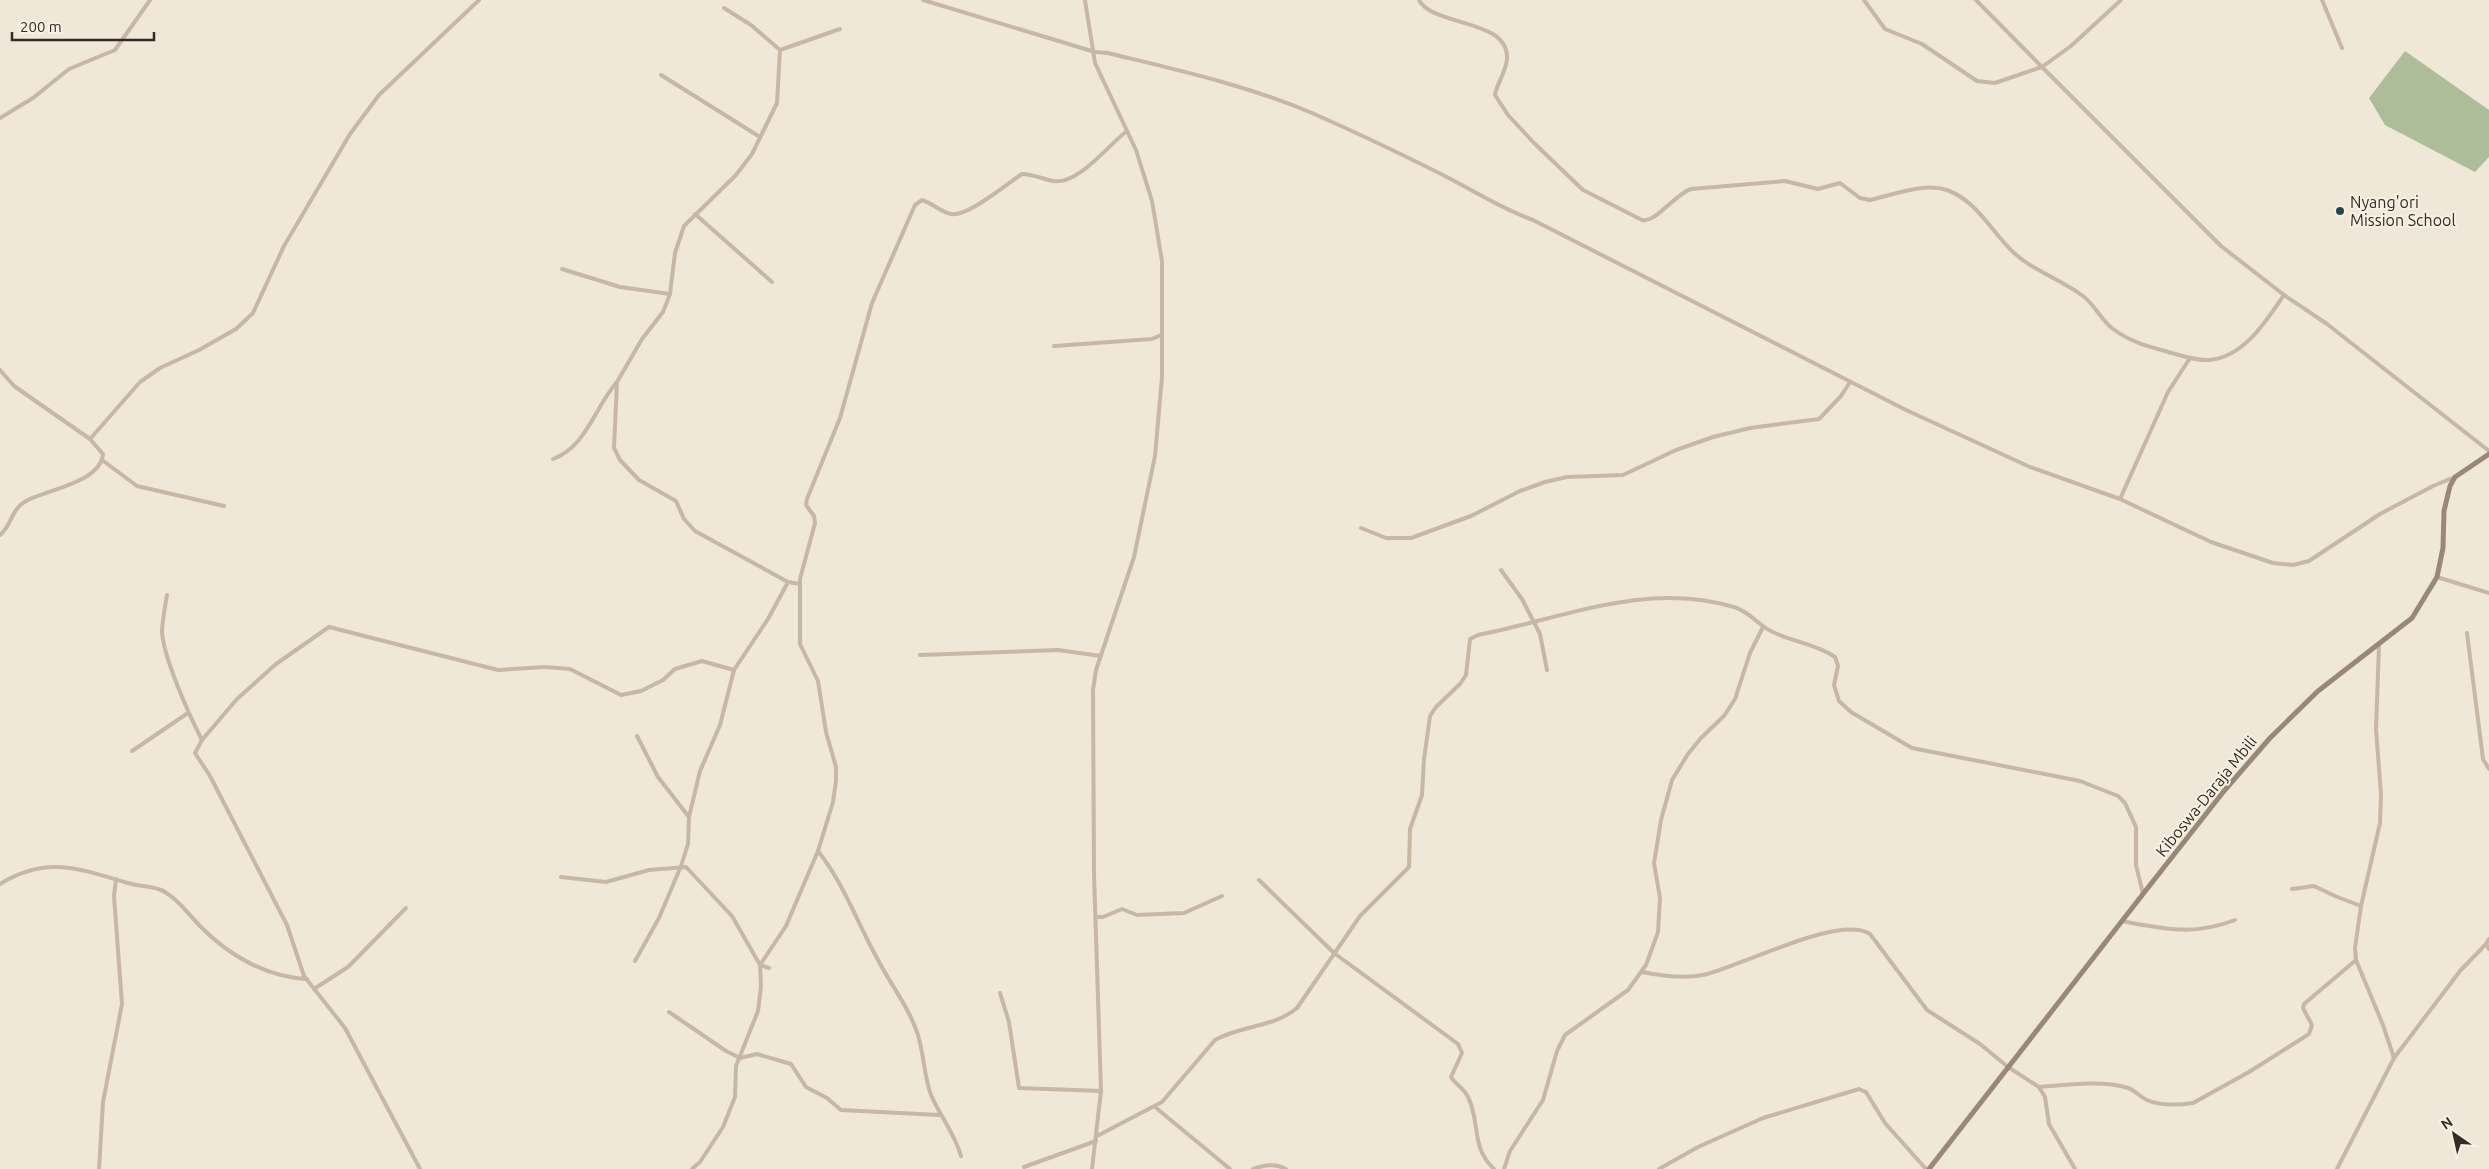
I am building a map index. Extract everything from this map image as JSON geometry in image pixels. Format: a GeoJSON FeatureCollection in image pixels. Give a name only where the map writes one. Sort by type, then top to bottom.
{"type":"FeatureCollection","features":[{"type":"Feature","properties":{"kind":"main road"},"geometry":{"type":"LineString","coordinates":[[2455,477],[2489,453]]}},
{"type":"Feature","properties":{"kind":"main road","name":"Kiboswa-Daraja Mbili"},"geometry":{"type":"LineString","coordinates":[[1927,1169],[2142,894],[2270,738],[2318,691],[2412,618],[2437,577],[2443,548],[2444,511],[2450,486],[2455,477]]}},
{"type":"Feature","properties":{"kind":"street"},"geometry":{"type":"LineString","coordinates":[[0,118],[40,94],[69,70],[115,50],[150,0]]}},
{"type":"Feature","properties":{"kind":"street"},"geometry":{"type":"LineString","coordinates":[[90,439],[140,382],[160,368],[199,350],[236,329],[249,317],[284,246],[350,134],[379,95],[480,0]]}},
{"type":"Feature","properties":{"kind":"street"},"geometry":{"type":"LineString","coordinates":[[923,0],[1095,52],[1108,53],[1222,81],[1310,113],[1436,172],[1515,214],[1533,220],[1850,382],[2030,466],[2120,499],[2211,542],[2273,563],[2293,565],[2309,560],[2389,509],[2455,477]]}},
{"type":"Feature","properties":{"kind":"street"},"geometry":{"type":"LineString","coordinates":[[1085,0],[1095,52],[1095,63],[1136,150],[1156,220],[1162,261],[1160,418],[1155,456],[1134,558],[1101,656],[1093,690],[1092,719],[1101,1091],[1092,1169]]}},
{"type":"Feature","properties":{"kind":"street"},"geometry":{"type":"LineString","coordinates":[[1419,0],[1427,10],[1492,34],[1502,43],[1506,50],[1507,62],[1495,92],[1496,100],[1534,143],[1583,190],[1646,221],[1651,220],[1680,194],[1691,189],[1785,181],[1818,189],[1840,183],[1860,198],[1870,200],[1930,187],[1942,189],[1968,202],[2019,257],[2084,297],[2112,328],[2134,342],[2190,358],[2210,360],[2224,356],[2239,348],[2268,319],[2284,295]]}},
{"type":"Feature","properties":{"kind":"street"},"geometry":{"type":"LineString","coordinates":[[1864,0],[1886,28],[1922,44],[1977,81],[1995,83],[2042,67],[2071,46],[2122,0]]}},
{"type":"Feature","properties":{"kind":"street"},"geometry":{"type":"LineString","coordinates":[[1976,0],[2204,231],[2284,295],[2327,324],[2489,453]]}},
{"type":"Feature","properties":{"kind":"street"},"geometry":{"type":"LineString","coordinates":[[2322,0],[2342,48]]}},
{"type":"Feature","properties":{"kind":"street"},"geometry":{"type":"LineString","coordinates":[[724,8],[751,25],[780,50]]}},
{"type":"Feature","properties":{"kind":"street"},"geometry":{"type":"LineString","coordinates":[[780,50],[840,29]]}},
{"type":"Feature","properties":{"kind":"street"},"geometry":{"type":"LineString","coordinates":[[553,459],[564,455],[582,438],[604,396],[617,382],[642,339],[663,312],[670,294],[678,239],[684,226],[736,176],[752,154],[777,103],[780,50]]}},
{"type":"Feature","properties":{"kind":"street"},"geometry":{"type":"LineString","coordinates":[[661,75],[760,137]]}},
{"type":"Feature","properties":{"kind":"street"},"geometry":{"type":"LineString","coordinates":[[760,965],[786,926],[818,852],[833,802],[836,767],[826,732],[818,681],[800,644],[800,584],[815,523],[814,516],[806,505],[809,491],[840,418],[872,303],[916,205],[922,200],[951,214],[958,213],[984,200],[1022,174],[1054,181],[1068,178],[1100,157],[1127,131]]}},
{"type":"Feature","properties":{"kind":"street"},"geometry":{"type":"LineString","coordinates":[[696,214],[772,282]]}},
{"type":"Feature","properties":{"kind":"street"},"geometry":{"type":"LineString","coordinates":[[562,269],[620,287],[670,294]]}},
{"type":"Feature","properties":{"kind":"street"},"geometry":{"type":"LineString","coordinates":[[1054,346],[1152,339],[1161,335]]}},
{"type":"Feature","properties":{"kind":"street"},"geometry":{"type":"LineString","coordinates":[[2120,499],[2168,392],[2190,358]]}},
{"type":"Feature","properties":{"kind":"street"},"geometry":{"type":"LineString","coordinates":[[0,370],[14,386],[90,439],[100,449],[102,460],[137,486],[224,506]]}},
{"type":"Feature","properties":{"kind":"street"},"geometry":{"type":"LineString","coordinates":[[617,382],[614,448],[620,460],[648,486],[668,495],[676,501],[684,519],[695,530],[788,582],[800,584]]}},
{"type":"Feature","properties":{"kind":"street"},"geometry":{"type":"LineString","coordinates":[[1361,528],[1386,538],[1411,538],[1472,516],[1520,491],[1545,482],[1567,477],[1623,475],[1676,450],[1713,437],[1750,428],[1819,419],[1841,396],[1850,382]]}},
{"type":"Feature","properties":{"kind":"street"},"geometry":{"type":"LineString","coordinates":[[0,534],[8,526],[18,506],[42,493],[79,481],[90,474],[102,460]]}},
{"type":"Feature","properties":{"kind":"street"},"geometry":{"type":"LineString","coordinates":[[1501,570],[1522,599],[1540,634],[1547,670]]}},
{"type":"Feature","properties":{"kind":"street"},"geometry":{"type":"LineString","coordinates":[[2437,577],[2489,593]]}},
{"type":"Feature","properties":{"kind":"street"},"geometry":{"type":"LineString","coordinates":[[635,962],[659,918],[681,866],[688,844],[689,817],[700,772],[720,726],[734,670],[768,619],[788,582]]}},
{"type":"Feature","properties":{"kind":"street"},"geometry":{"type":"LineString","coordinates":[[167,595],[162,632],[173,672],[188,713],[202,740]]}},
{"type":"Feature","properties":{"kind":"street"},"geometry":{"type":"LineString","coordinates":[[1096,1136],[1156,1107],[1172,1093],[1215,1040],[1283,1018],[1297,1008],[1360,916],[1409,867],[1410,829],[1422,795],[1424,759],[1430,716],[1466,675],[1470,639],[1478,635],[1615,602],[1647,597],[1671,597],[1700,600],[1734,607],[1747,612],[1763,627],[1835,657],[1838,666],[1834,685],[1840,701],[1851,712],[1912,748],[2080,781],[2118,796],[2125,803],[2136,827],[2136,865],[2142,894]]}},
{"type":"Feature","properties":{"kind":"street"},"geometry":{"type":"LineString","coordinates":[[1504,1169],[1510,1151],[1543,1100],[1558,1051],[1565,1035],[1628,990],[1642,972],[1658,932],[1660,898],[1654,863],[1662,811],[1672,780],[1692,749],[1724,716],[1735,700],[1750,653],[1763,627]]}},
{"type":"Feature","properties":{"kind":"street"},"geometry":{"type":"LineString","coordinates":[[420,1169],[345,1028],[307,979],[287,925],[210,776],[195,753],[202,740],[237,699],[276,664],[329,628],[498,670],[545,667],[570,668],[621,695],[641,692],[663,680],[675,670],[702,661],[734,670]]}},
{"type":"Feature","properties":{"kind":"street"},"geometry":{"type":"LineString","coordinates":[[2467,633],[2483,759],[2489,769]]}},
{"type":"Feature","properties":{"kind":"street"},"geometry":{"type":"LineString","coordinates":[[2379,645],[2376,730],[2381,794],[2380,823],[2356,934],[2356,960],[2383,1025],[2394,1058]]}},
{"type":"Feature","properties":{"kind":"street"},"geometry":{"type":"LineString","coordinates":[[920,655],[1058,650],[1101,656]]}},
{"type":"Feature","properties":{"kind":"street"},"geometry":{"type":"LineString","coordinates":[[132,751],[188,713]]}},
{"type":"Feature","properties":{"kind":"street"},"geometry":{"type":"LineString","coordinates":[[637,736],[658,777],[689,817]]}},
{"type":"Feature","properties":{"kind":"street"},"geometry":{"type":"LineString","coordinates":[[818,852],[835,873],[877,959],[900,996],[918,1034],[930,1092],[939,1115],[944,1119],[960,1156]]}},
{"type":"Feature","properties":{"kind":"street"},"geometry":{"type":"LineString","coordinates":[[0,884],[34,869],[68,866],[163,890],[179,901],[199,926],[247,964],[307,979]]}},
{"type":"Feature","properties":{"kind":"street"},"geometry":{"type":"LineString","coordinates":[[561,877],[606,882],[649,870],[686,867],[732,916],[760,965],[761,986],[758,1011],[736,1066],[735,1097],[723,1127],[700,1162],[692,1169]]}},
{"type":"Feature","properties":{"kind":"street"},"geometry":{"type":"LineString","coordinates":[[99,1169],[103,1102],[122,1004],[114,896],[116,879]]}},
{"type":"Feature","properties":{"kind":"street"},"geometry":{"type":"LineString","coordinates":[[1259,880],[1334,953],[1458,1044],[1462,1053],[1451,1077],[1469,1098],[1479,1147],[1484,1158],[1494,1169]]}},
{"type":"Feature","properties":{"kind":"street"},"geometry":{"type":"LineString","coordinates":[[2292,889],[2314,886],[2361,906]]}},
{"type":"Feature","properties":{"kind":"street"},"geometry":{"type":"LineString","coordinates":[[1096,917],[1103,917],[1122,909],[1137,915],[1184,913],[1222,896]]}},
{"type":"Feature","properties":{"kind":"street"},"geometry":{"type":"LineString","coordinates":[[314,989],[348,967],[406,908]]}},
{"type":"Feature","properties":{"kind":"street"},"geometry":{"type":"LineString","coordinates":[[2122,920],[2188,930],[2208,929],[2235,920]]}},
{"type":"Feature","properties":{"kind":"street"},"geometry":{"type":"LineString","coordinates":[[1642,972],[1678,977],[1701,975],[1741,963],[1798,940],[1852,928],[1865,930],[1870,934],[1927,1010],[1980,1044],[2008,1067],[2039,1087],[2045,1097],[2049,1124],[2075,1169]]}},
{"type":"Feature","properties":{"kind":"street"},"geometry":{"type":"LineString","coordinates":[[2337,1169],[2394,1058],[2456,975],[2489,939]]}},
{"type":"Feature","properties":{"kind":"street"},"geometry":{"type":"LineString","coordinates":[[2486,944],[2489,950]]}},
{"type":"Feature","properties":{"kind":"street"},"geometry":{"type":"LineString","coordinates":[[2039,1087],[2073,1084],[2117,1086],[2129,1088],[2146,1100],[2154,1102],[2193,1103],[2249,1072],[2309,1034],[2312,1026],[2303,1008],[2304,1004],[2356,960]]}},
{"type":"Feature","properties":{"kind":"street"},"geometry":{"type":"LineString","coordinates":[[760,965],[769,968]]}},
{"type":"Feature","properties":{"kind":"street"},"geometry":{"type":"LineString","coordinates":[[1000,993],[1009,1022],[1019,1088],[1101,1091]]}},
{"type":"Feature","properties":{"kind":"street"},"geometry":{"type":"LineString","coordinates":[[669,1012],[726,1051],[740,1058],[758,1054],[791,1064],[806,1087],[827,1098],[841,1110],[939,1115]]}},
{"type":"Feature","properties":{"kind":"street"},"geometry":{"type":"LineString","coordinates":[[1658,1169],[1762,1118],[1859,1089],[1866,1092],[1886,1123],[1927,1169]]}},
{"type":"Feature","properties":{"kind":"street"},"geometry":{"type":"LineString","coordinates":[[1156,1107],[1230,1169]]}},
{"type":"Feature","properties":{"kind":"street"},"geometry":{"type":"LineString","coordinates":[[1024,1167],[1096,1141]]}},
{"type":"Feature","properties":{"kind":"street"},"geometry":{"type":"LineString","coordinates":[[1253,1169],[1278,1165],[1286,1169]]}},
{"type":"Feature","properties":{"kind":"green space"},"geometry":{"type":"Polygon","coordinates":[[[2405,51],[2489,110],[2489,157],[2475,172],[2385,125],[2369,98],[2405,51]]]}},
{"type":"Feature","properties":{"kind":"place","name":"Nyang'ori Mission School"},"geometry":{"type":"Point","coordinates":[2340,211]}}]}
